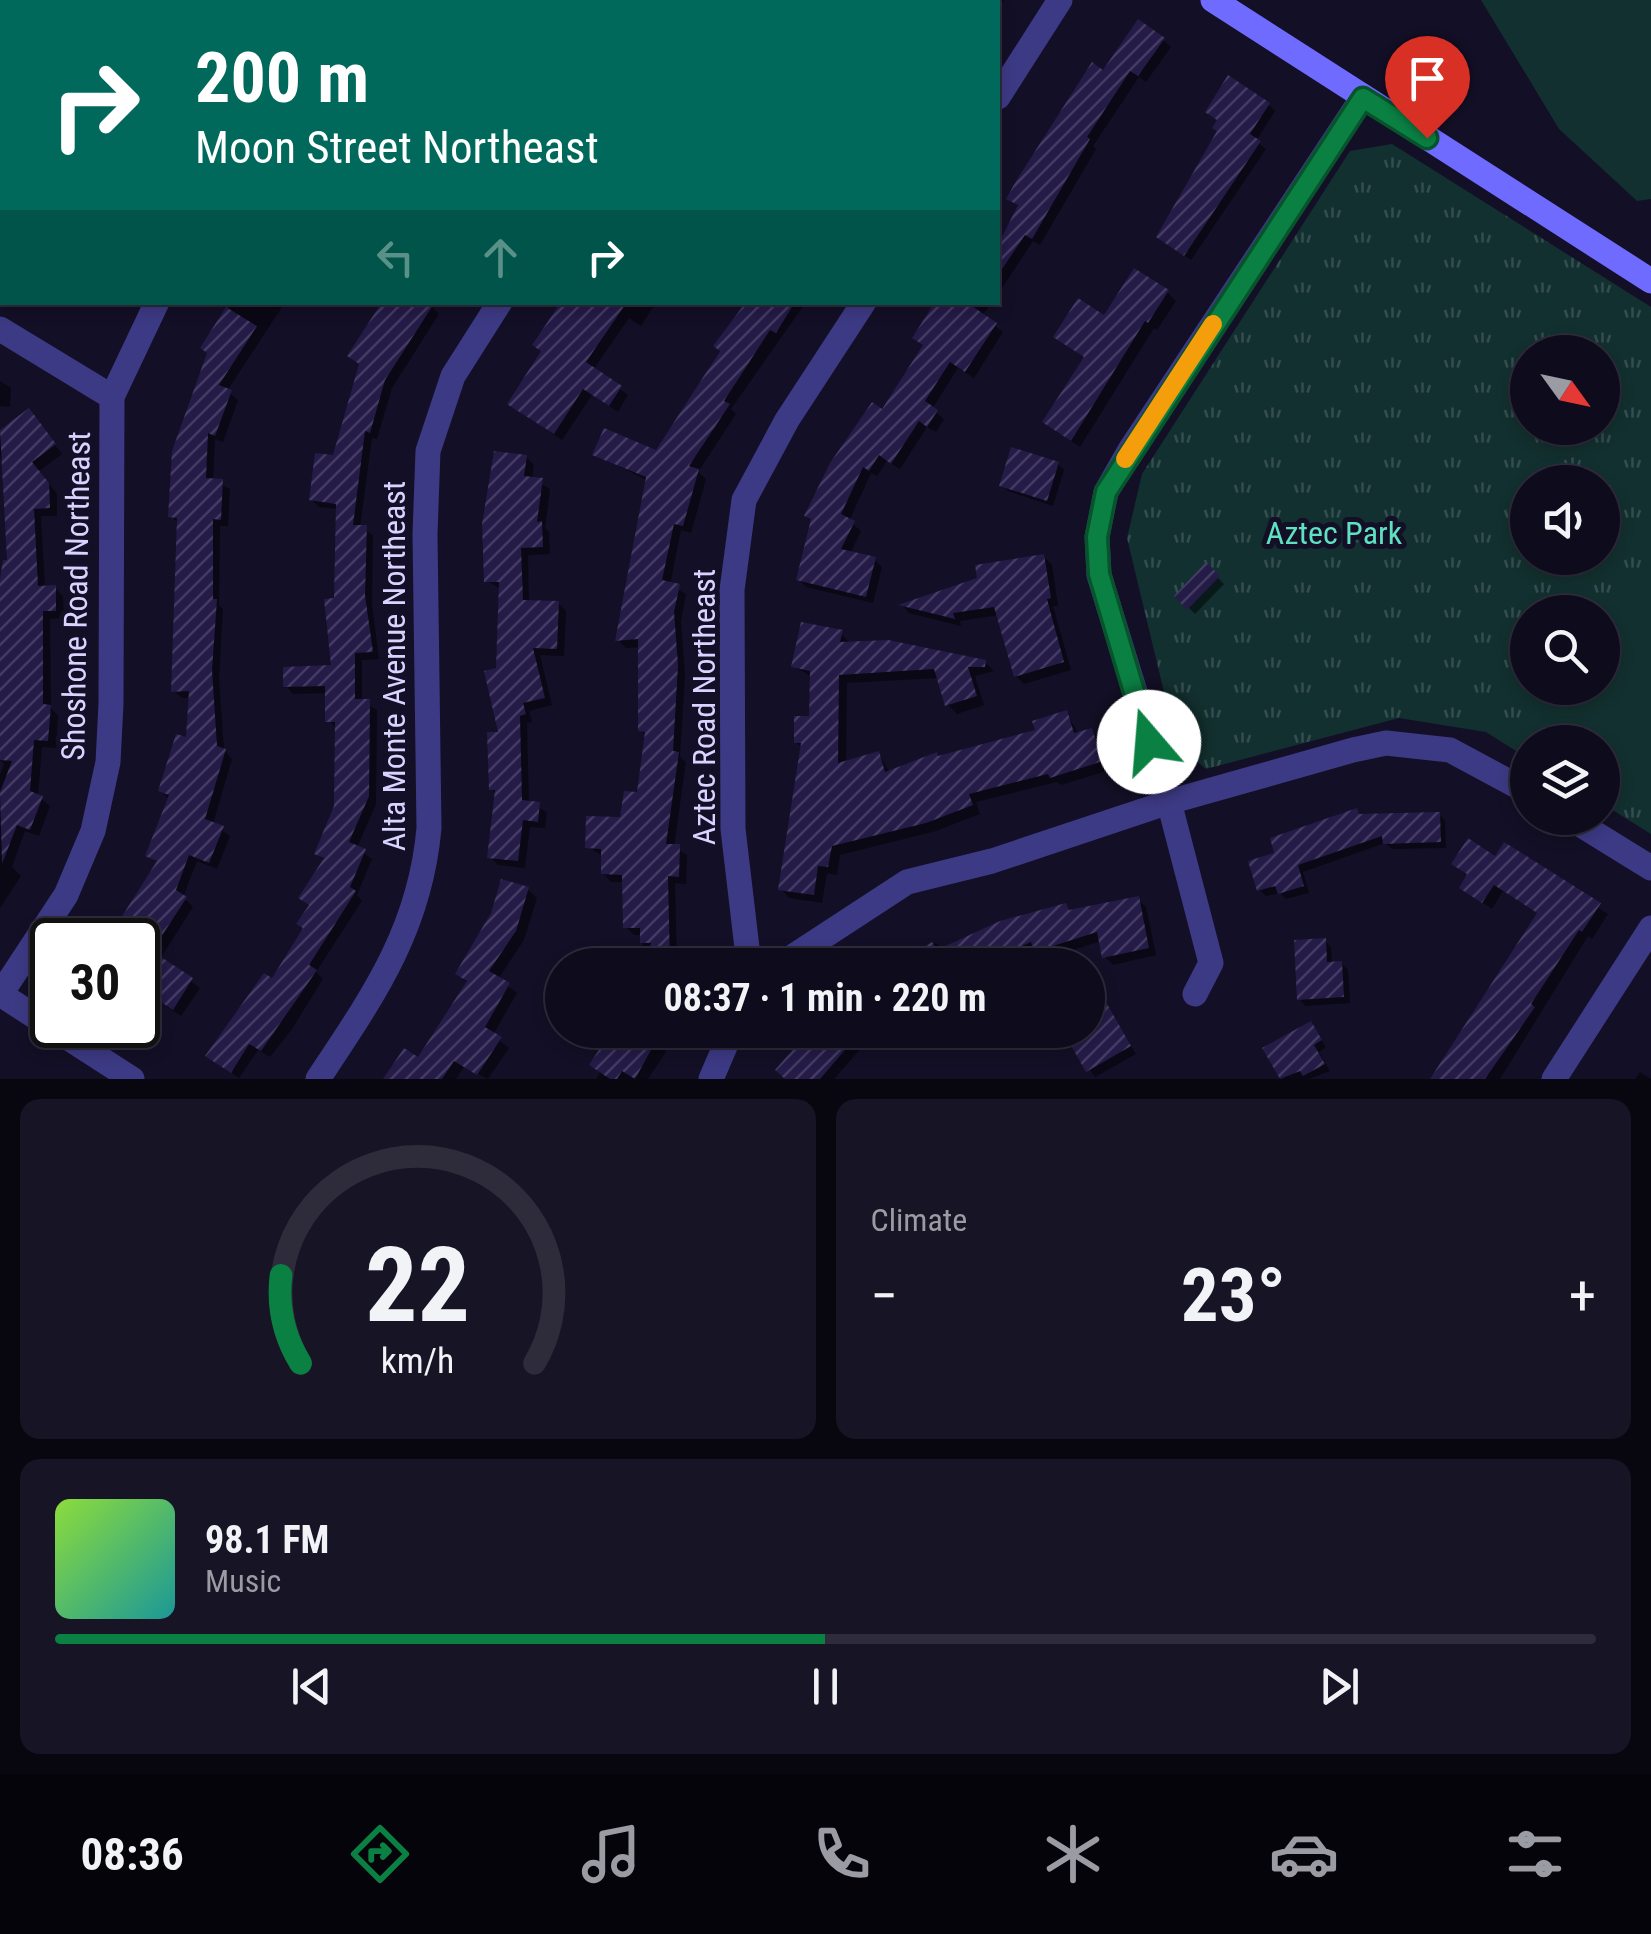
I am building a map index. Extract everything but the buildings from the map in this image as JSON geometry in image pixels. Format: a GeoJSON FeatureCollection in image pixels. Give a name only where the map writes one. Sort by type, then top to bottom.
{"type":"FeatureCollection","features":[{"type":"Feature","properties":{"kind":"street"},"geometry":{"type":"LineString","coordinates":[[1000,94],[1060,0]]}},
{"type":"Feature","properties":{"kind":"street"},"geometry":{"type":"LineString","coordinates":[[1213,0],[1651,281]]}},
{"type":"Feature","properties":{"kind":"street"},"geometry":{"type":"LineString","coordinates":[[1195,994],[1211,963],[1169,802],[1099,574],[1097,537],[1106,492],[1363,98]]}},
{"type":"Feature","properties":{"kind":"street","name":"Shoshone Road Northeast"},"geometry":{"type":"LineString","coordinates":[[0,994],[66,895],[94,831],[108,762],[112,396],[156,305]]}},
{"type":"Feature","properties":{"kind":"street","name":"Alta Monte Avenue Northeast"},"geometry":{"type":"LineString","coordinates":[[318,1079],[383,978],[407,932],[425,876],[429,828],[424,534],[428,451],[453,376],[498,305]]}},
{"type":"Feature","properties":{"kind":"street","name":"Aztec Road Northeast"},"geometry":{"type":"LineString","coordinates":[[747,948],[733,829],[732,590],[744,500],[787,420],[862,305]]}},
{"type":"Feature","properties":{"kind":"street"},"geometry":{"type":"LineString","coordinates":[[0,329],[112,396]]}},
{"type":"Feature","properties":{"kind":"street"},"geometry":{"type":"LineString","coordinates":[[803,948],[907,882],[992,861],[1169,802],[1386,744],[1450,750],[1510,782]]}},
{"type":"Feature","properties":{"kind":"street"},"geometry":{"type":"LineString","coordinates":[[1598,835],[1651,868]]}},
{"type":"Feature","properties":{"kind":"street"},"geometry":{"type":"LineString","coordinates":[[1554,1079],[1651,928]]}},
{"type":"Feature","properties":{"kind":"street"},"geometry":{"type":"LineString","coordinates":[[0,994],[132,1079]]}},
{"type":"Feature","properties":{"kind":"street"},"geometry":{"type":"LineString","coordinates":[[712,1079],[725,1048]]}},
{"type":"Feature","properties":{"kind":"green space"},"geometry":{"type":"Polygon","coordinates":[[[1481,0],[1651,0],[1651,199],[1637,201],[1559,129],[1481,0]]]}},
{"type":"Feature","properties":{"kind":"green space","name":"Aztec Park"},"geometry":{"type":"Polygon","coordinates":[[[1392,144],[1651,307],[1651,834],[1620,815],[1620,725],[1510,725],[1510,747],[1486,732],[1399,718],[1206,769],[1177,746],[1127,538],[1142,474],[1350,151],[1392,144]]]}},
{"type":"Feature","properties":{"kind":"green space"},"geometry":{"type":"Polygon","coordinates":[[[1651,561],[1651,786],[1620,766],[1620,725],[1558,725],[1547,718],[1556,705],[1620,705],[1620,608],[1651,561]]]}},
{"type":"Feature","properties":{"kind":"slow traffic"},"geometry":{"type":"LineString","coordinates":[[1125,459],[1213,324]]}},
{"type":"Feature","properties":{"kind":"route"},"geometry":{"type":"LineString","coordinates":[[1149,742],[1108,616],[1099,574],[1097,537],[1106,492],[1363,98],[1427,138]]}}]}
